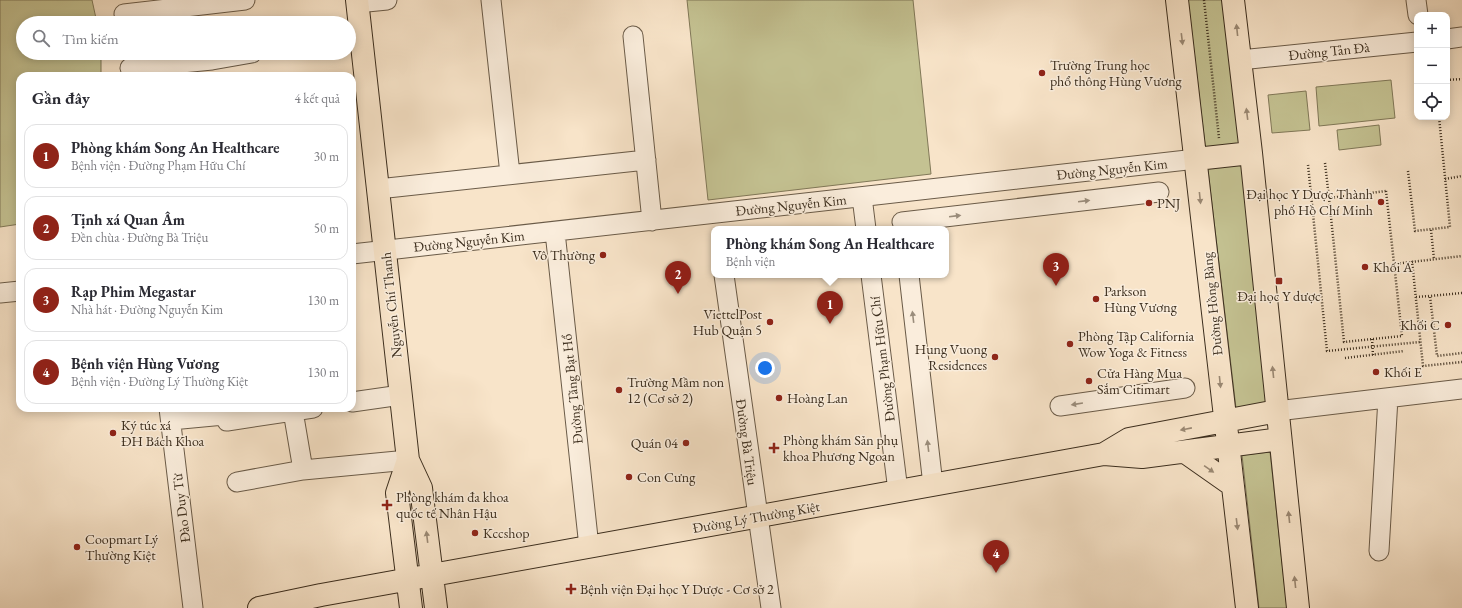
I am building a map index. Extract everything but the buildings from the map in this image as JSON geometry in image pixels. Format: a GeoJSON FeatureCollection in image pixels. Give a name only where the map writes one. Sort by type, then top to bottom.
{"type":"FeatureCollection","features":[{"type":"Feature","properties":{"kind":"main road","name":"Đường Hồng Bàng"},"geometry":{"type":"LineString","coordinates":[[1177,0],[1196,159],[1224,421],[1247,608]]}},
{"type":"Feature","properties":{"kind":"main road"},"geometry":{"type":"LineString","coordinates":[[1233,0],[1251,153],[1298,608]]}},
{"type":"Feature","properties":{"kind":"main road","name":"Nguyễn Chí Thanh"},"geometry":{"type":"LineString","coordinates":[[357,2],[408,460],[397,493],[411,608]]}},
{"type":"Feature","properties":{"kind":"main road"},"geometry":{"type":"LineString","coordinates":[[1196,159],[1251,153]]}},
{"type":"Feature","properties":{"kind":"main road","name":"Đường Lý Thường Kiệt"},"geometry":{"type":"LineString","coordinates":[[1104,454],[1129,439],[1277,411]]}},
{"type":"Feature","properties":{"kind":"main road","name":"Đường Lý Thường Kiệt"},"geometry":{"type":"LineString","coordinates":[[260,608],[322,602],[408,580],[1104,454],[1142,457],[1228,447],[1280,439]]}},
{"type":"Feature","properties":{"kind":"main road"},"geometry":{"type":"LineString","coordinates":[[1185,452],[1232,485]]}},
{"type":"Feature","properties":{"kind":"main road"},"geometry":{"type":"LineString","coordinates":[[408,460],[421,488],[436,608]]}},
{"type":"Feature","properties":{"kind":"street"},"geometry":{"type":"LineString","coordinates":[[124,12],[239,0]]}},
{"type":"Feature","properties":{"kind":"street"},"geometry":{"type":"LineString","coordinates":[[357,2],[387,0]]}},
{"type":"Feature","properties":{"kind":"street"},"geometry":{"type":"LineString","coordinates":[[491,0],[510,174]]}},
{"type":"Feature","properties":{"kind":"street"},"geometry":{"type":"LineString","coordinates":[[1416,0],[1418,12]]}},
{"type":"Feature","properties":{"kind":"street"},"geometry":{"type":"LineString","coordinates":[[633,36],[652,220]]}},
{"type":"Feature","properties":{"kind":"street"},"geometry":{"type":"LineString","coordinates":[[1450,39],[1462,37]]}},
{"type":"Feature","properties":{"kind":"street","name":"Đường Tản Đà"},"geometry":{"type":"LineString","coordinates":[[1240,60],[1414,42]]}},
{"type":"Feature","properties":{"kind":"street"},"geometry":{"type":"LineString","coordinates":[[130,66],[212,60]]}},
{"type":"Feature","properties":{"kind":"street","name":"Đường Nguyễn Kim"},"geometry":{"type":"LineString","coordinates":[[356,254],[652,220],[716,221],[862,197],[1196,159]]}},
{"type":"Feature","properties":{"kind":"street"},"geometry":{"type":"LineString","coordinates":[[378,189],[646,160]]}},
{"type":"Feature","properties":{"kind":"street"},"geometry":{"type":"LineString","coordinates":[[899,193],[903,226],[1159,192]]}},
{"type":"Feature","properties":{"kind":"street"},"geometry":{"type":"LineString","coordinates":[[862,197],[866,226]]}},
{"type":"Feature","properties":{"kind":"street","name":"Đường Tăng Bạt Hổ"},"geometry":{"type":"LineString","coordinates":[[555,232],[589,547]]}},
{"type":"Feature","properties":{"kind":"street","name":"Đường Bà Triệu"},"geometry":{"type":"LineString","coordinates":[[724,278],[771,608]]}},
{"type":"Feature","properties":{"kind":"street","name":"Đường Phạm Hữu Chí"},"geometry":{"type":"LineString","coordinates":[[871,278],[898,491]]}},
{"type":"Feature","properties":{"kind":"street"},"geometry":{"type":"LineString","coordinates":[[908,278],[933,485]]}},
{"type":"Feature","properties":{"kind":"street"},"geometry":{"type":"LineString","coordinates":[[0,293],[16,291]]}},
{"type":"Feature","properties":{"kind":"street"},"geometry":{"type":"LineString","coordinates":[[1060,406],[1185,388]]}},
{"type":"Feature","properties":{"kind":"street"},"geometry":{"type":"LineString","coordinates":[[1277,411],[1462,389]]}},
{"type":"Feature","properties":{"kind":"street"},"geometry":{"type":"LineString","coordinates":[[356,401],[401,395]]}},
{"type":"Feature","properties":{"kind":"street"},"geometry":{"type":"LineString","coordinates":[[1379,551],[1388,398]]}},
{"type":"Feature","properties":{"kind":"street"},"geometry":{"type":"LineString","coordinates":[[170,414],[224,416],[228,420],[286,412]]}},
{"type":"Feature","properties":{"kind":"street"},"geometry":{"type":"LineString","coordinates":[[293,412],[303,470]]}},
{"type":"Feature","properties":{"kind":"street","name":"Đào Duy Từ"},"geometry":{"type":"LineString","coordinates":[[170,414],[193,608]]}},
{"type":"Feature","properties":{"kind":"street"},"geometry":{"type":"LineString","coordinates":[[237,482],[303,470],[408,460]]}},
{"type":"Feature","properties":{"kind":"path"},"geometry":{"type":"LineString","coordinates":[[1204,0],[1219,138]]}},
{"type":"Feature","properties":{"kind":"path"},"geometry":{"type":"LineString","coordinates":[[1450,80],[1462,79]]}},
{"type":"Feature","properties":{"kind":"path"},"geometry":{"type":"LineString","coordinates":[[1408,171],[1415,231],[1450,227],[1439,120]]}},
{"type":"Feature","properties":{"kind":"path"},"geometry":{"type":"LineString","coordinates":[[1325,163],[1344,342],[1402,336],[1386,191],[1329,198]]}},
{"type":"Feature","properties":{"kind":"path"},"geometry":{"type":"LineString","coordinates":[[1308,165],[1327,351],[1420,342]]}},
{"type":"Feature","properties":{"kind":"path"},"geometry":{"type":"LineString","coordinates":[[1445,179],[1462,176]]}},
{"type":"Feature","properties":{"kind":"path"},"geometry":{"type":"LineString","coordinates":[[1431,230],[1434,259]]}},
{"type":"Feature","properties":{"kind":"path"},"geometry":{"type":"LineString","coordinates":[[1394,264],[1462,256]]}},
{"type":"Feature","properties":{"kind":"path"},"geometry":{"type":"LineString","coordinates":[[1412,262],[1423,366],[1462,362]]}},
{"type":"Feature","properties":{"kind":"path"},"geometry":{"type":"LineString","coordinates":[[1416,297],[1462,293]]}},
{"type":"Feature","properties":{"kind":"path"},"geometry":{"type":"LineString","coordinates":[[1430,296],[1437,356],[1462,353]]}},
{"type":"Feature","properties":{"kind":"path"},"geometry":{"type":"LineString","coordinates":[[1372,339],[1373,355]]}},
{"type":"Feature","properties":{"kind":"path"},"geometry":{"type":"LineString","coordinates":[[1345,358],[1404,351]]}},
{"type":"Feature","properties":{"kind":"shaded area"},"geometry":{"type":"Polygon","coordinates":[[[0,0],[92,0],[95,16],[16,16],[16,60],[101,60],[101,72],[16,72],[16,225],[0,227],[0,0]]]}},
{"type":"Feature","properties":{"kind":"shaded area"},"geometry":{"type":"Polygon","coordinates":[[[687,0],[913,0],[931,174],[708,200],[687,0]]]}},
{"type":"Feature","properties":{"kind":"shaded area"},"geometry":{"type":"Polygon","coordinates":[[[1188,0],[1223,0],[1270,404],[1236,408],[1188,0]]]}},
{"type":"Feature","properties":{"kind":"shaded area"},"geometry":{"type":"Polygon","coordinates":[[[1391,80],[1395,118],[1319,126],[1316,87],[1391,80]]]}},
{"type":"Feature","properties":{"kind":"shaded area"},"geometry":{"type":"Polygon","coordinates":[[[1306,91],[1310,130],[1272,133],[1268,95],[1306,91]]]}},
{"type":"Feature","properties":{"kind":"shaded area"},"geometry":{"type":"Polygon","coordinates":[[[1379,125],[1381,145],[1339,150],[1337,130],[1379,125]]]}},
{"type":"Feature","properties":{"kind":"shaded area"},"geometry":{"type":"Polygon","coordinates":[[[1270,452],[1287,608],[1259,608],[1242,455],[1270,452]]]}},
{"type":"Feature","properties":{"kind":"place","name":"Trường Trung học phổ thông Hùng Vương"},"geometry":{"type":"Point","coordinates":[1042,73]}},
{"type":"Feature","properties":{"kind":"place","name":"Đại học Y Dược Thành phố Hồ Chí Minh"},"geometry":{"type":"Point","coordinates":[1381,202]}},
{"type":"Feature","properties":{"kind":"place","name":"PNJ"},"geometry":{"type":"Point","coordinates":[1149,203]}},
{"type":"Feature","properties":{"kind":"place","name":"Vô Thường"},"geometry":{"type":"Point","coordinates":[603,255]}},
{"type":"Feature","properties":{"kind":"place","name":"Khối A"},"geometry":{"type":"Point","coordinates":[1365,267]}},
{"type":"Feature","properties":{"kind":"place","name":"Đại học Y dược"},"geometry":{"type":"Point","coordinates":[1279,281]}},
{"type":"Feature","properties":{"kind":"place","name":"Rạp Phim Megastar"},"geometry":{"type":"Point","coordinates":[1056,286]}},
{"type":"Feature","properties":{"kind":"place","name":"Tịnh xá Quan Âm"},"geometry":{"type":"Point","coordinates":[678,294]}},
{"type":"Feature","properties":{"kind":"place","name":"Parkson Hùng Vương"},"geometry":{"type":"Point","coordinates":[1096,299]}},
{"type":"Feature","properties":{"kind":"place","name":"ViettelPost Hub Quận 5"},"geometry":{"type":"Point","coordinates":[770,322]}},
{"type":"Feature","properties":{"kind":"place","name":"Phòng khám Song An Healthcare"},"geometry":{"type":"Point","coordinates":[830,324]}},
{"type":"Feature","properties":{"kind":"place","name":"Khối C"},"geometry":{"type":"Point","coordinates":[1448,325]}},
{"type":"Feature","properties":{"kind":"place","name":"Phòng Tập California Wow Yoga & Fitness"},"geometry":{"type":"Point","coordinates":[1070,344]}},
{"type":"Feature","properties":{"kind":"place","name":"Hung Vuong Residences"},"geometry":{"type":"Point","coordinates":[995,357]}},
{"type":"Feature","properties":{"kind":"place","name":"Khối E"},"geometry":{"type":"Point","coordinates":[1376,372]}},
{"type":"Feature","properties":{"kind":"place","name":"Cửa Hàng Mua Sắm Citimart"},"geometry":{"type":"Point","coordinates":[1089,381]}},
{"type":"Feature","properties":{"kind":"place","name":"Trường Mầm non 12 (Cơ sở 2)"},"geometry":{"type":"Point","coordinates":[619,390]}},
{"type":"Feature","properties":{"kind":"place","name":"Hoàng Lan"},"geometry":{"type":"Point","coordinates":[779,398]}},
{"type":"Feature","properties":{"kind":"place","name":"Ký túc xá ĐH Bách Khoa"},"geometry":{"type":"Point","coordinates":[113,433]}},
{"type":"Feature","properties":{"kind":"place","name":"Quán 04"},"geometry":{"type":"Point","coordinates":[686,443]}},
{"type":"Feature","properties":{"kind":"place","name":"Phòng khám Sản phụ khoa Phương Ngoan"},"geometry":{"type":"Point","coordinates":[774,448]}},
{"type":"Feature","properties":{"kind":"place","name":"Con Cưng"},"geometry":{"type":"Point","coordinates":[629,477]}},
{"type":"Feature","properties":{"kind":"place","name":"Phòng khám đa khoa quốc tế Nhân Hậu"},"geometry":{"type":"Point","coordinates":[387,505]}},
{"type":"Feature","properties":{"kind":"place","name":"Kccshop"},"geometry":{"type":"Point","coordinates":[475,533]}},
{"type":"Feature","properties":{"kind":"place","name":"Coopmart Lý Thường Kiệt"},"geometry":{"type":"Point","coordinates":[77,547]}},
{"type":"Feature","properties":{"kind":"place","name":"Bệnh viện Hùng Vương"},"geometry":{"type":"Point","coordinates":[996,573]}},
{"type":"Feature","properties":{"kind":"place","name":"Bệnh viện Đại học Y Dược - Cơ sở 2"},"geometry":{"type":"Point","coordinates":[571,589]}}]}
